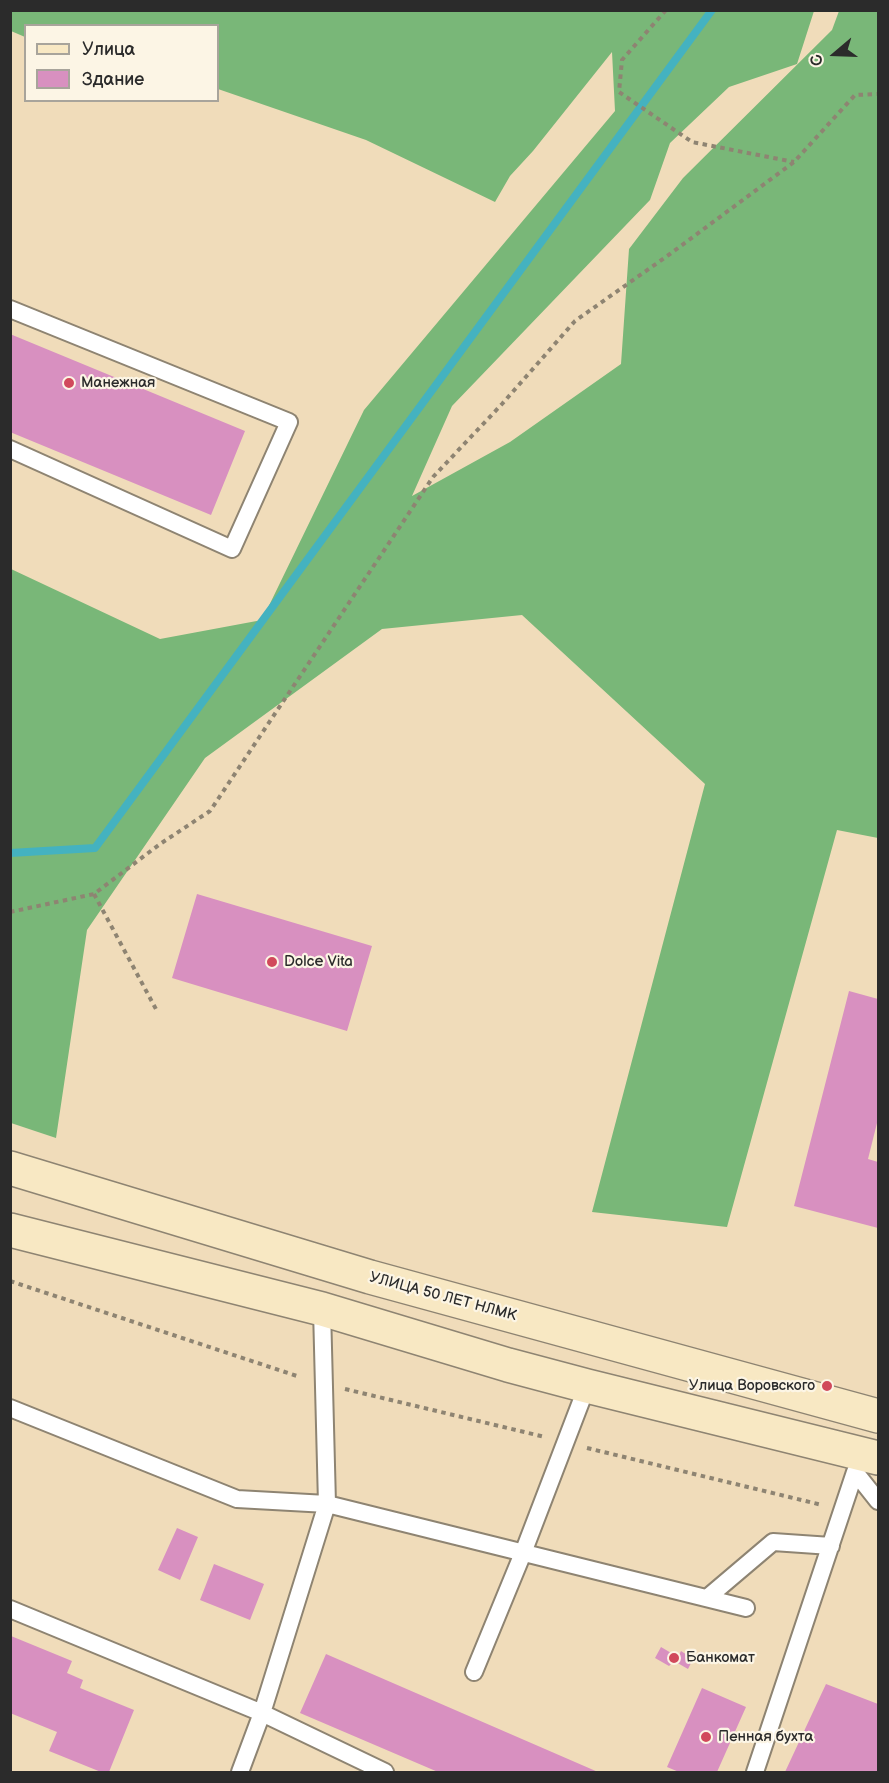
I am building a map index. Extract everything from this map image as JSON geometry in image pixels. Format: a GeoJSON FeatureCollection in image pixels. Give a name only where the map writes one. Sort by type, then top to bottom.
{"type":"FeatureCollection","features":[{"type":"Feature","properties":{"kind":"main road","name":"УЛИЦА 50 ЛЕТ НЛМК"},"geometry":{"type":"LineString","coordinates":[[10,1168],[370,1278],[879,1416]]}},
{"type":"Feature","properties":{"kind":"main road"},"geometry":{"type":"LineString","coordinates":[[10,1230],[322,1309],[508,1365],[866,1462]]}},
{"type":"Feature","properties":{"kind":"lane"},"geometry":{"type":"LineString","coordinates":[[10,309],[289,422],[232,549],[10,449]]}},
{"type":"Feature","properties":{"kind":"lane"},"geometry":{"type":"LineString","coordinates":[[240,1773],[262,1713],[327,1504],[322,1309]]}},
{"type":"Feature","properties":{"kind":"lane"},"geometry":{"type":"LineString","coordinates":[[474,1672],[523,1553],[587,1386]]}},
{"type":"Feature","properties":{"kind":"lane"},"geometry":{"type":"LineString","coordinates":[[10,1407],[237,1498],[327,1504],[746,1608]]}},
{"type":"Feature","properties":{"kind":"lane"},"geometry":{"type":"LineString","coordinates":[[866,1462],[879,1501]]}},
{"type":"Feature","properties":{"kind":"lane"},"geometry":{"type":"LineString","coordinates":[[755,1773],[842,1510],[866,1462]]}},
{"type":"Feature","properties":{"kind":"lane"},"geometry":{"type":"LineString","coordinates":[[707,1598],[773,1542],[831,1546]]}},
{"type":"Feature","properties":{"kind":"lane"},"geometry":{"type":"LineString","coordinates":[[10,1609],[262,1713],[385,1773]]}},
{"type":"Feature","properties":{"kind":"path"},"geometry":{"type":"LineString","coordinates":[[666,10],[621,60],[620,92],[692,142],[794,162]]}},
{"type":"Feature","properties":{"kind":"path"},"geometry":{"type":"LineString","coordinates":[[10,912],[94,894],[160,844],[210,811],[433,477],[502,404],[575,321],[794,162],[855,95],[879,94]]}},
{"type":"Feature","properties":{"kind":"path"},"geometry":{"type":"LineString","coordinates":[[94,894],[157,1011]]}},
{"type":"Feature","properties":{"kind":"path"},"geometry":{"type":"LineString","coordinates":[[10,1281],[324,1384],[552,1439]]}},
{"type":"Feature","properties":{"kind":"path"},"geometry":{"type":"LineString","coordinates":[[583,1447],[842,1510]]}},
{"type":"Feature","properties":{"kind":"green space"},"geometry":{"type":"Polygon","coordinates":[[[11,10],[814,11],[797,64],[729,87],[670,143],[650,200],[452,406],[412,496],[510,442],[621,364],[629,249],[683,178],[832,30],[839,11],[878,11],[878,838],[837,830],[727,1227],[592,1212],[705,784],[522,615],[382,629],[205,758],[87,930],[56,1138],[11,1123],[11,569],[160,639],[262,620],[364,410],[615,111],[612,52],[533,151],[510,176],[495,202],[366,140],[219,89],[219,24],[24,24],[24,37],[11,31],[11,10]]]}},
{"type":"Feature","properties":{"kind":"building","name":"Манежная"},"geometry":{"type":"Polygon","coordinates":[[[10,334],[245,431],[211,515],[10,432],[10,334]]]}},
{"type":"Feature","properties":{"kind":"building"},"geometry":{"type":"Polygon","coordinates":[[[197,894],[372,946],[347,1031],[172,978],[197,894]]]}},
{"type":"Feature","properties":{"kind":"building"},"geometry":{"type":"Polygon","coordinates":[[[849,991],[878,999],[878,1119],[868,1159],[878,1162],[878,1228],[794,1206],[849,991]]]}},
{"type":"Feature","properties":{"kind":"building"},"geometry":{"type":"Polygon","coordinates":[[[177,1528],[198,1537],[180,1580],[158,1570],[177,1528]]]}},
{"type":"Feature","properties":{"kind":"building"},"geometry":{"type":"Polygon","coordinates":[[[214,1564],[264,1584],[250,1620],[200,1600],[214,1564]]]}},
{"type":"Feature","properties":{"kind":"building"},"geometry":{"type":"Polygon","coordinates":[[[11,1636],[72,1661],[67,1673],[83,1680],[80,1688],[134,1710],[109,1772],[101,1772],[49,1751],[57,1732],[10,1713],[11,1636]]]}},
{"type":"Feature","properties":{"kind":"building","name":"Банкомат"},"geometry":{"type":"Polygon","coordinates":[[[661,1647],[678,1657],[681,1651],[693,1659],[688,1669],[674,1661],[669,1666],[655,1658],[661,1647]]]}},
{"type":"Feature","properties":{"kind":"building"},"geometry":{"type":"Polygon","coordinates":[[[326,1654],[598,1772],[438,1772],[300,1713],[326,1654]]]}},
{"type":"Feature","properties":{"kind":"building"},"geometry":{"type":"Polygon","coordinates":[[[826,1684],[878,1704],[878,1772],[785,1772],[826,1684]]]}},
{"type":"Feature","properties":{"kind":"building"},"geometry":{"type":"Polygon","coordinates":[[[702,1688],[746,1707],[717,1772],[679,1772],[667,1767],[702,1688]]]}},
{"type":"Feature","properties":{"kind":"waterway"},"geometry":{"type":"LineString","coordinates":[[10,853],[95,848],[712,10]]}},
{"type":"Feature","properties":{"kind":"place","name":"Манежная"},"geometry":{"type":"Point","coordinates":[69,383]}},
{"type":"Feature","properties":{"kind":"place","name":"Dolce Vita"},"geometry":{"type":"Point","coordinates":[272,962]}},
{"type":"Feature","properties":{"kind":"place","name":"Улица Воровского"},"geometry":{"type":"Point","coordinates":[827,1386]}},
{"type":"Feature","properties":{"kind":"place","name":"Банкомат"},"geometry":{"type":"Point","coordinates":[674,1658]}},
{"type":"Feature","properties":{"kind":"place","name":"Пенная бухта"},"geometry":{"type":"Point","coordinates":[706,1737]}}]}
